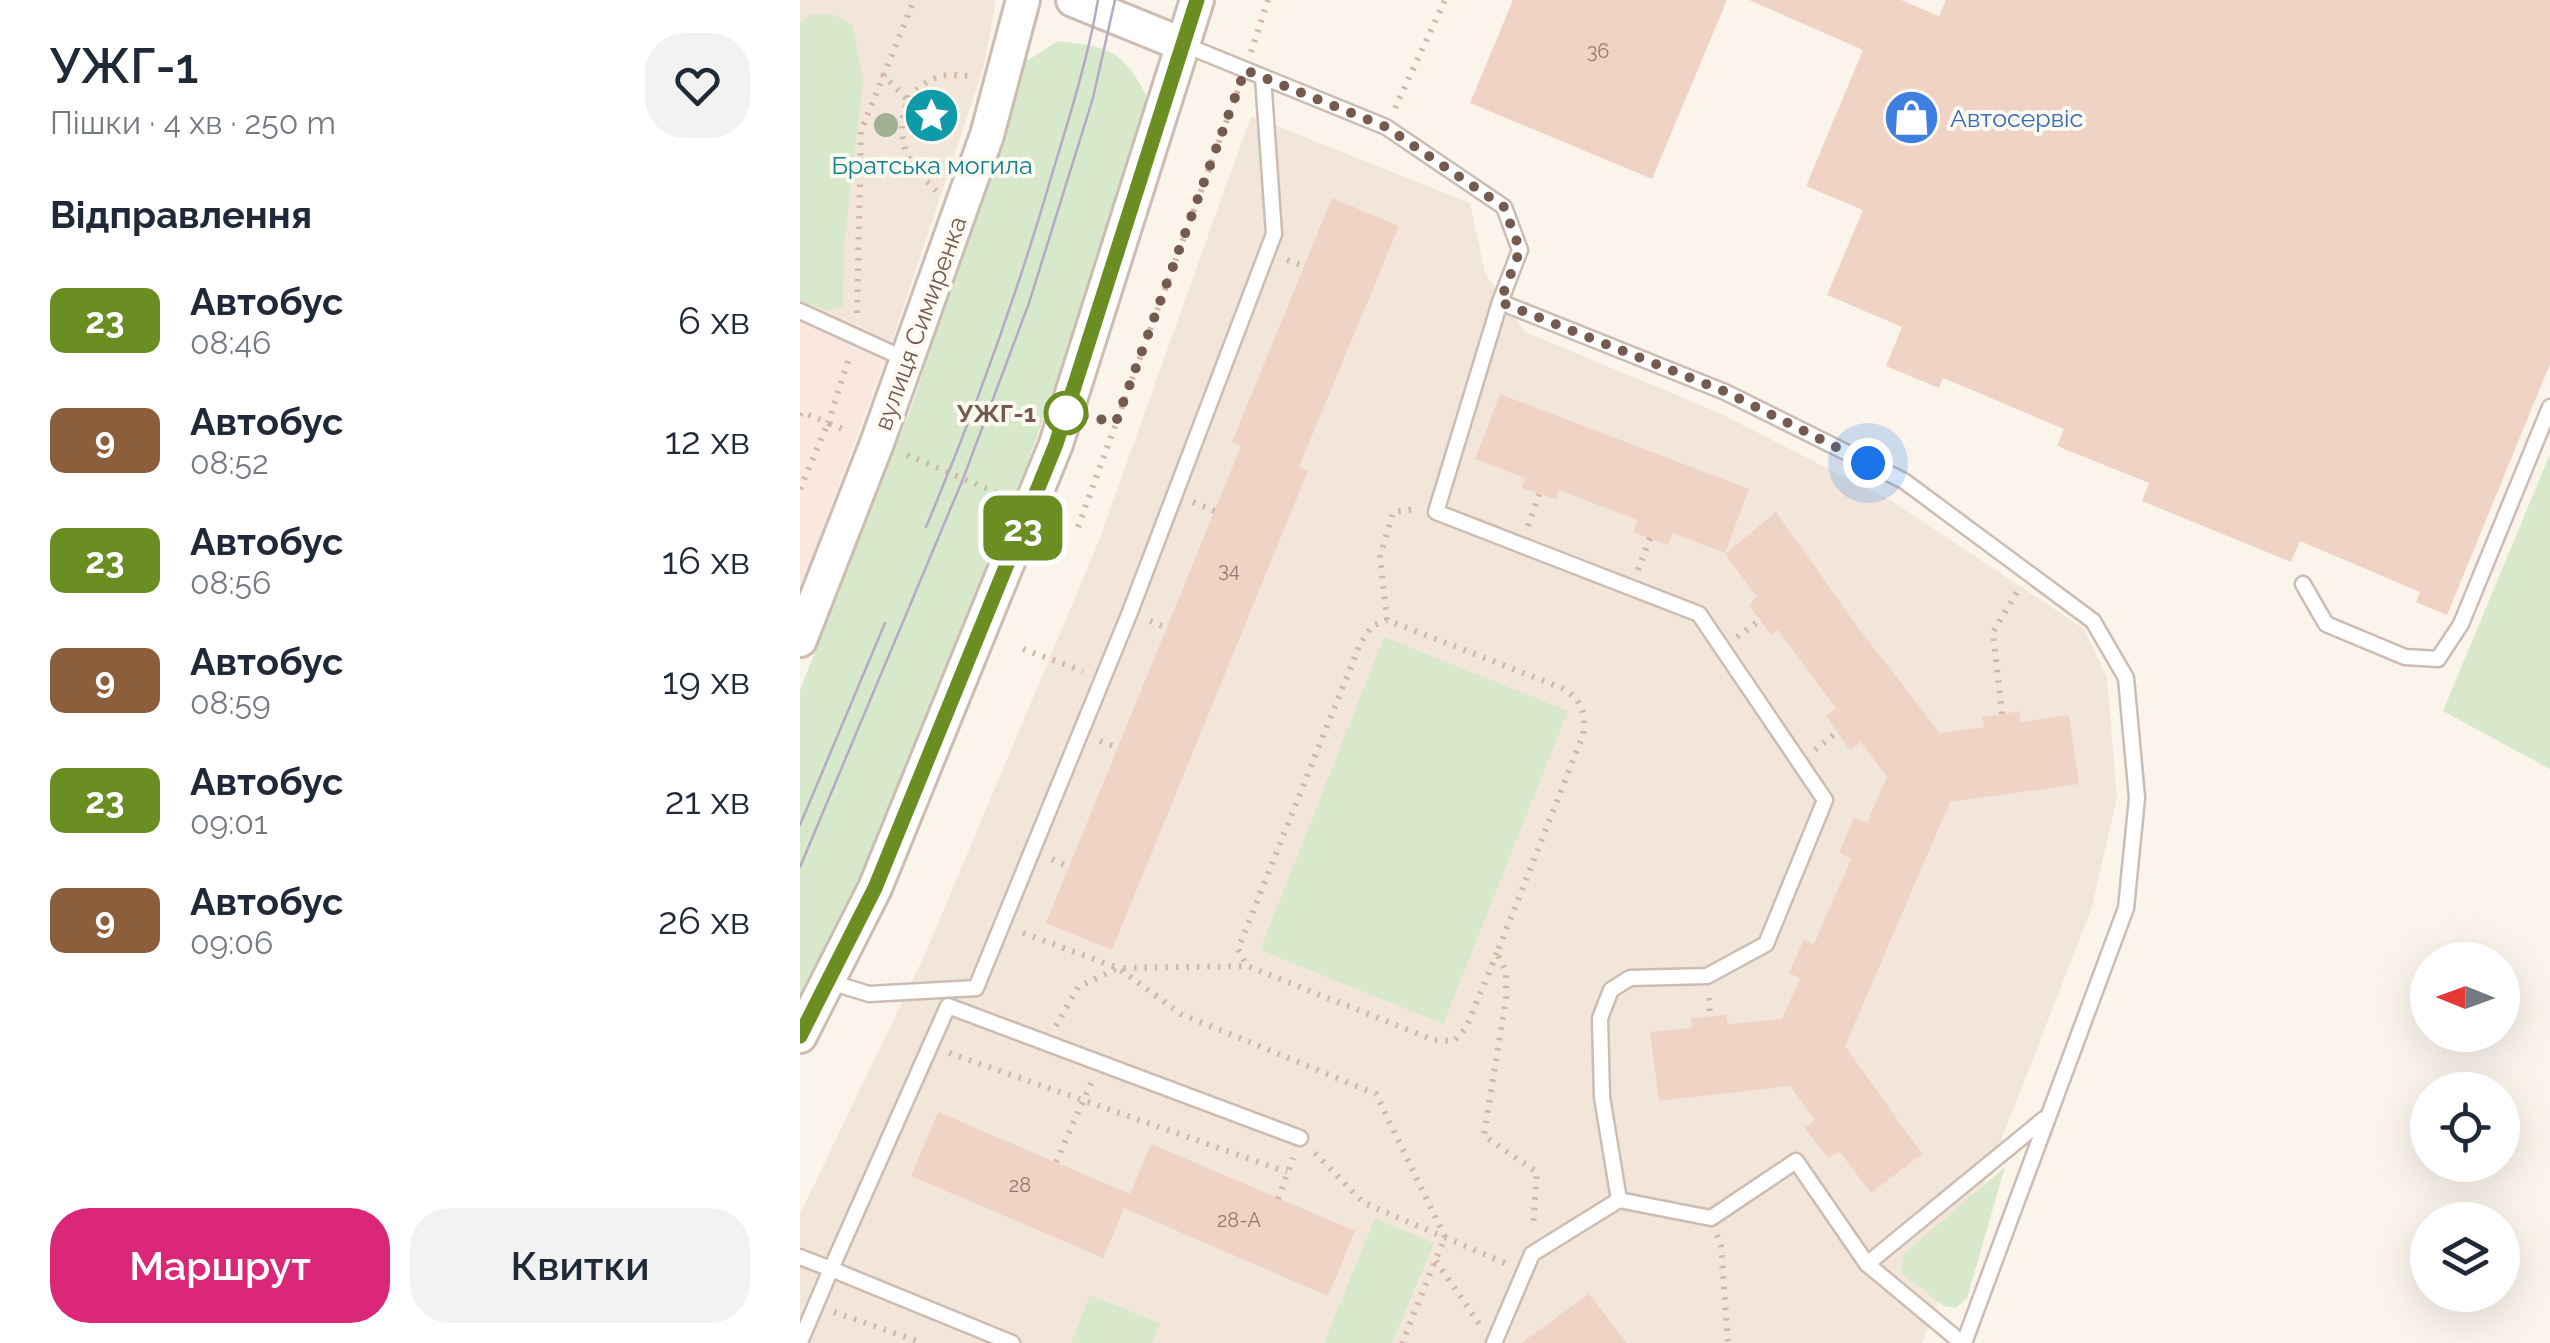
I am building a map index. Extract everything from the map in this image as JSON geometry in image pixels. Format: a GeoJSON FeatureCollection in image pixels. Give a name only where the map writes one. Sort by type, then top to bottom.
{"type":"FeatureCollection","features":[{"type":"Feature","properties":{"kind":"street","name":"вулиця Симиренка"},"geometry":{"type":"LineString","coordinates":[[800,640],[987,135],[1023,0]]}},
{"type":"Feature","properties":{"kind":"street"},"geometry":{"type":"LineString","coordinates":[[1073,0],[1184,44]]}},
{"type":"Feature","properties":{"kind":"street"},"geometry":{"type":"LineString","coordinates":[[800,1036],[875,888],[1056,444],[1197,0]]}},
{"type":"Feature","properties":{"kind":"lane"},"geometry":{"type":"LineString","coordinates":[[1184,44],[1386,127],[1504,207],[1520,250],[1500,302],[1436,512],[1699,614],[1825,800],[1766,944],[1707,976],[1630,978],[1611,990],[1600,1018],[1602,1097],[1619,1200]]}},
{"type":"Feature","properties":{"kind":"lane"},"geometry":{"type":"LineString","coordinates":[[830,982],[869,994],[976,988],[1103,679],[1274,234],[1263,77]]}},
{"type":"Feature","properties":{"kind":"lane"},"geometry":{"type":"LineString","coordinates":[[1494,1343],[1532,1254],[1619,1200],[1711,1218],[1796,1161],[1867,1264],[1963,1343],[2126,908],[2137,798],[2126,678],[2092,621],[1904,480],[1726,392],[1500,302]]}},
{"type":"Feature","properties":{"kind":"lane"},"geometry":{"type":"LineString","coordinates":[[800,311],[906,359]]}},
{"type":"Feature","properties":{"kind":"lane"},"geometry":{"type":"LineString","coordinates":[[2302,584],[2326,624],[2405,658],[2438,659],[2461,624],[2550,406]]}},
{"type":"Feature","properties":{"kind":"lane"},"geometry":{"type":"LineString","coordinates":[[800,1342],[948,1006],[1300,1138]]}},
{"type":"Feature","properties":{"kind":"lane"},"geometry":{"type":"LineString","coordinates":[[1867,1264],[2047,1116]]}},
{"type":"Feature","properties":{"kind":"lane"},"geometry":{"type":"LineString","coordinates":[[800,1257],[1012,1343]]}},
{"type":"Feature","properties":{"kind":"path"},"geometry":{"type":"LineString","coordinates":[[800,415],[802,412],[828,423],[856,337],[861,131],[914,0]]}},
{"type":"Feature","properties":{"kind":"path"},"geometry":{"type":"LineString","coordinates":[[1078,527],[1268,0]]}},
{"type":"Feature","properties":{"kind":"path"},"geometry":{"type":"LineString","coordinates":[[1386,127],[1445,0]]}},
{"type":"Feature","properties":{"kind":"path"},"geometry":{"type":"LineString","coordinates":[[930,206],[936,190],[915,169],[902,138],[900,116],[921,87],[942,76],[974,76],[977,59]]}},
{"type":"Feature","properties":{"kind":"path"},"geometry":{"type":"LineString","coordinates":[[882,74],[908,100]]}},
{"type":"Feature","properties":{"kind":"path"},"geometry":{"type":"LineString","coordinates":[[1520,545],[1539,494]]}},
{"type":"Feature","properties":{"kind":"path"},"geometry":{"type":"LineString","coordinates":[[1387,620],[1380,557],[1393,512],[1420,508],[1436,512]]}},
{"type":"Feature","properties":{"kind":"path"},"geometry":{"type":"LineString","coordinates":[[2002,714],[1993,632],[2027,574]]}},
{"type":"Feature","properties":{"kind":"path"},"geometry":{"type":"LineString","coordinates":[[1046,1042],[1078,987],[1118,968],[1247,966],[1434,1040],[1454,1040],[1466,1028],[1583,735],[1585,716],[1578,698],[1562,688],[1387,620],[1372,626],[1360,644],[1242,932],[1238,949],[1247,966]]}},
{"type":"Feature","properties":{"kind":"path"},"geometry":{"type":"LineString","coordinates":[[1023,649],[1103,679]]}},
{"type":"Feature","properties":{"kind":"path"},"geometry":{"type":"LineString","coordinates":[[1002,925],[1118,968],[1181,1014],[1376,1094],[1445,1237],[1402,1343]]}},
{"type":"Feature","properties":{"kind":"path"},"geometry":{"type":"LineString","coordinates":[[1497,954],[1506,972],[1506,998],[1484,1136],[1537,1172],[1532,1254]]}},
{"type":"Feature","properties":{"kind":"path"},"geometry":{"type":"LineString","coordinates":[[930,1047],[1288,1172]]}},
{"type":"Feature","properties":{"kind":"path"},"geometry":{"type":"LineString","coordinates":[[1056,1162],[1100,1062]]}},
{"type":"Feature","properties":{"kind":"path"},"geometry":{"type":"LineString","coordinates":[[1278,1199],[1300,1138],[1364,1202],[1524,1271]]}},
{"type":"Feature","properties":{"kind":"path"},"geometry":{"type":"LineString","coordinates":[[1711,1218],[1721,1246],[1728,1343]]}},
{"type":"Feature","properties":{"kind":"path"},"geometry":{"type":"LineString","coordinates":[[1436,1260],[1480,1326]]}},
{"type":"Feature","properties":{"kind":"path"},"geometry":{"type":"LineString","coordinates":[[816,1305],[923,1343]]}},
{"type":"Feature","properties":{"kind":"shaded area"},"geometry":{"type":"Polygon","coordinates":[[[800,0],[996,0],[984,66],[892,341],[800,299],[800,0]]]}},
{"type":"Feature","properties":{"kind":"shaded area"},"geometry":{"type":"Polygon","coordinates":[[[1251,116],[1470,203],[1485,273],[1525,332],[1717,412],[1890,500],[2083,628],[2107,677],[2117,798],[2091,910],[1922,1343],[800,1343],[800,1214],[926,952],[1098,543],[1251,116]]]}},
{"type":"Feature","properties":{"kind":"shaded area"},"geometry":{"type":"Polygon","coordinates":[[[800,299],[892,341],[800,590],[800,299]]]}},
{"type":"Feature","properties":{"kind":"green space"},"geometry":{"type":"Polygon","coordinates":[[[812,14],[835,15],[853,26],[863,81],[844,247],[843,307],[827,311],[800,301],[800,24],[812,14]]]}},
{"type":"Feature","properties":{"kind":"green space"},"geometry":{"type":"Polygon","coordinates":[[[1058,41],[1092,46],[1115,55],[1133,72],[1150,102],[1074,331],[992,558],[902,781],[800,1000],[800,690],[912,405],[1025,62],[1058,41]]]}},
{"type":"Feature","properties":{"kind":"green space"},"geometry":{"type":"Polygon","coordinates":[[[2550,454],[2550,769],[2443,711],[2550,454]]]}},
{"type":"Feature","properties":{"kind":"green space"},"geometry":{"type":"Polygon","coordinates":[[[1384,637],[1568,711],[1443,1024],[1260,950],[1384,637]]]}},
{"type":"Feature","properties":{"kind":"green space"},"geometry":{"type":"Polygon","coordinates":[[[2005,1167],[1967,1298],[1956,1308],[1944,1306],[1902,1274],[1901,1261],[1906,1252],[2005,1167]]]}},
{"type":"Feature","properties":{"kind":"green space"},"geometry":{"type":"Polygon","coordinates":[[[1375,1218],[1434,1243],[1392,1343],[1324,1343],[1375,1218]]]}},
{"type":"Feature","properties":{"kind":"green space"},"geometry":{"type":"Polygon","coordinates":[[[1090,1295],[1160,1323],[1152,1343],[1071,1343],[1090,1295]]]}},
{"type":"Feature","properties":{"kind":"building"},"geometry":{"type":"Polygon","coordinates":[[[1513,0],[1727,0],[1652,179],[1470,103],[1513,0]]]}},
{"type":"Feature","properties":{"kind":"building"},"geometry":{"type":"Polygon","coordinates":[[[1749,0],[1901,0],[1939,16],[1946,0],[2550,0],[2550,364],[2447,615],[2416,602],[2420,592],[2300,541],[2291,562],[2142,501],[2149,483],[2057,446],[2064,429],[1943,378],[1939,388],[1886,366],[1902,327],[1827,295],[1863,210],[1806,186],[1863,50],[1749,0]]]}},
{"type":"Feature","properties":{"kind":"building"},"geometry":{"type":"Polygon","coordinates":[[[1332,198],[1399,226],[1299,467],[1308,471],[1112,950],[1046,923],[1241,446],[1232,442],[1332,198]]]}},
{"type":"Feature","properties":{"kind":"building"},"geometry":{"type":"Polygon","coordinates":[[[1500,394],[1749,489],[1725,553],[1672,533],[1668,545],[1633,532],[1637,520],[1559,490],[1556,499],[1522,488],[1525,478],[1475,459],[1500,394]]]}},
{"type":"Feature","properties":{"kind":"building"},"geometry":{"type":"Polygon","coordinates":[[[1776,512],[1940,733],[1984,727],[1982,717],[2020,711],[2020,722],[2069,715],[2079,784],[1950,802],[1845,1046],[1922,1154],[1871,1193],[1839,1151],[1829,1159],[1817,1144],[1805,1128],[1815,1120],[1790,1086],[1659,1101],[1650,1032],[1692,1028],[1691,1018],[1726,1015],[1728,1024],[1782,1019],[1800,978],[1789,973],[1804,939],[1814,944],[1851,859],[1839,853],[1854,817],[1867,823],[1887,777],[1861,742],[1850,750],[1826,716],[1836,708],[1778,630],[1771,635],[1749,605],[1757,597],[1725,554],[1776,512]]]}},
{"type":"Feature","properties":{"kind":"building"},"geometry":{"type":"Polygon","coordinates":[[[938,1112],[1130,1194],[1151,1144],[1355,1231],[1328,1296],[1124,1208],[1103,1258],[911,1176],[938,1112]]]}},
{"type":"Feature","properties":{"kind":"building"},"geometry":{"type":"Polygon","coordinates":[[[1589,1294],[1627,1343],[1521,1343],[1589,1294]]]}},
{"type":"Feature","properties":{"kind":"tram line"},"geometry":{"type":"LineString","coordinates":[[926,527],[1025,261],[1078,86],[1098,0]]}},
{"type":"Feature","properties":{"kind":"tram line"},"geometry":{"type":"LineString","coordinates":[[800,867],[963,479],[1029,303],[1093,98],[1115,0]]}},
{"type":"Feature","properties":{"kind":"tram line"},"geometry":{"type":"LineString","coordinates":[[800,825],[885,623]]}},
{"type":"Feature","properties":{"kind":"bus line","name":"23"},"geometry":{"type":"LineString","coordinates":[[800,1036],[875,888],[1056,444],[1197,0]]}},
{"type":"Feature","properties":{"kind":"place","name":"Братська могила"},"geometry":{"type":"Point","coordinates":[932,116]}},
{"type":"Feature","properties":{"kind":"place","name":"Автосервіс"},"geometry":{"type":"Point","coordinates":[1911,118]}},
{"type":"Feature","properties":{"kind":"place","name":"УЖГ-1"},"geometry":{"type":"Point","coordinates":[1066,413]}},
{"type":"Feature","properties":{"kind":"route"},"geometry":{"type":"LineString","coordinates":[[1066,413],[1116,422],[1245,70],[1386,127],[1504,207],[1520,250],[1500,302],[1726,392],[1868,463]]}}]}
